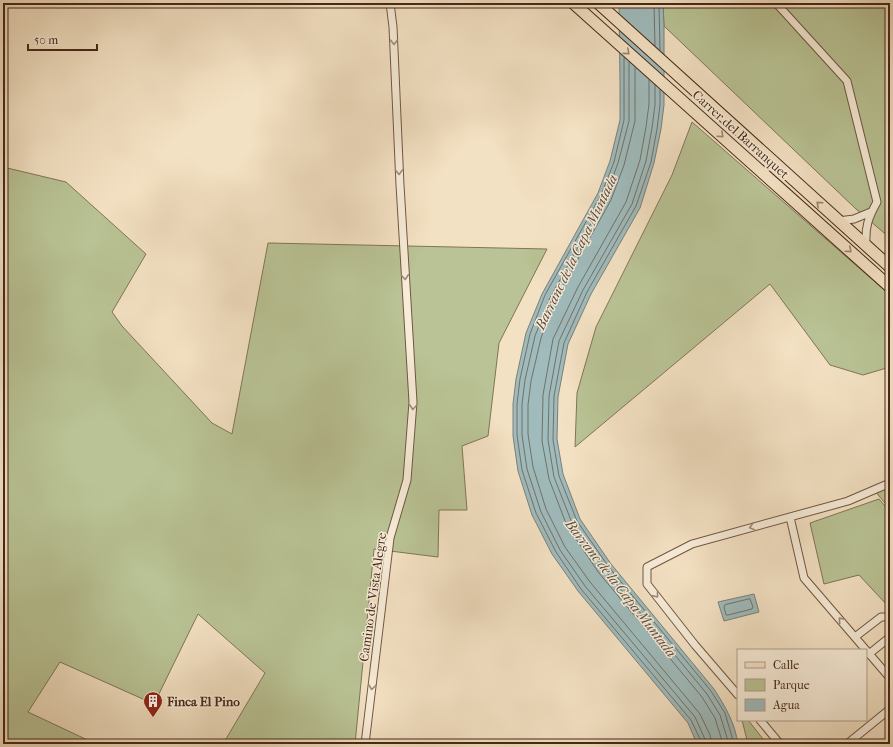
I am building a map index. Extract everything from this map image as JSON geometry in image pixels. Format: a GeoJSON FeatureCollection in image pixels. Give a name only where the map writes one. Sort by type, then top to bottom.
{"type":"FeatureCollection","features":[{"type":"Feature","properties":{"kind":"main road","name":"Carrer del Barranquet"},"geometry":{"type":"LineString","coordinates":[[573,3],[890,287]]}},
{"type":"Feature","properties":{"kind":"main road","name":"Carrer del Barranquet"},"geometry":{"type":"LineString","coordinates":[[598,3],[890,267]]}},
{"type":"Feature","properties":{"kind":"street","name":"Camino de Vista Alegre"},"geometry":{"type":"LineString","coordinates":[[365,744],[390,538],[407,480],[413,402],[403,238],[394,27],[390,3]]}},
{"type":"Feature","properties":{"kind":"street"},"geometry":{"type":"LineString","coordinates":[[776,3],[847,81],[878,202],[871,212],[865,230],[866,246]]}},
{"type":"Feature","properties":{"kind":"street"},"geometry":{"type":"LineString","coordinates":[[838,221],[854,219],[871,212]]}},
{"type":"Feature","properties":{"kind":"street"},"geometry":{"type":"LineString","coordinates":[[737,693],[695,645],[647,584],[647,567],[692,544],[848,501],[890,483]]}},
{"type":"Feature","properties":{"kind":"street"},"geometry":{"type":"LineString","coordinates":[[790,517],[804,578],[865,649]]}},
{"type":"Feature","properties":{"kind":"street"},"geometry":{"type":"LineString","coordinates":[[855,637],[881,617],[890,618]]}},
{"type":"Feature","properties":{"kind":"street"},"geometry":{"type":"LineString","coordinates":[[869,654],[890,637]]}},
{"type":"Feature","properties":{"kind":"street"},"geometry":{"type":"LineString","coordinates":[[867,652],[890,678]]}},
{"type":"Feature","properties":{"kind":"street"},"geometry":{"type":"LineString","coordinates":[[847,744],[890,709]]}},
{"type":"Feature","properties":{"kind":"street"},"geometry":{"type":"LineString","coordinates":[[761,721],[780,744]]}},
{"type":"Feature","properties":{"kind":"green space"},"geometry":{"type":"Polygon","coordinates":[[[663,3],[890,3],[890,238],[856,209],[664,26],[663,3]]]}},
{"type":"Feature","properties":{"kind":"green space"},"geometry":{"type":"Polygon","coordinates":[[[692,122],[890,295],[890,367],[863,375],[830,365],[770,284],[575,447],[577,393],[596,327],[672,175],[692,122]]]}},
{"type":"Feature","properties":{"kind":"green space"},"geometry":{"type":"Polygon","coordinates":[[[3,167],[66,182],[146,254],[112,312],[122,326],[212,423],[232,434],[268,243],[547,249],[499,343],[488,436],[462,446],[467,510],[439,510],[438,557],[374,549],[355,744],[223,744],[265,673],[198,614],[154,704],[60,662],[28,712],[96,744],[3,744],[3,167]]]}},
{"type":"Feature","properties":{"kind":"green space"},"geometry":{"type":"Polygon","coordinates":[[[890,483],[890,509],[874,490],[890,483]]]}},
{"type":"Feature","properties":{"kind":"green space"},"geometry":{"type":"Polygon","coordinates":[[[879,499],[890,512],[890,603],[887,605],[859,575],[824,584],[810,523],[879,499]]]}},
{"type":"Feature","properties":{"kind":"green space"},"geometry":{"type":"Polygon","coordinates":[[[742,721],[749,721],[767,744],[748,744],[742,721]]]}},
{"type":"Feature","properties":{"kind":"water","name":"Barranc de la Capa Muntada"},"geometry":{"type":"Polygon","coordinates":[[[619,3],[663,3],[664,105],[661,129],[654,163],[640,208],[591,294],[568,344],[558,397],[557,439],[563,474],[580,519],[611,564],[714,689],[729,715],[735,729],[738,744],[697,744],[688,723],[578,591],[552,554],[532,515],[518,471],[513,436],[513,404],[516,379],[526,333],[542,294],[598,193],[610,161],[620,120],[619,3]]]}},
{"type":"Feature","properties":{"kind":"water"},"geometry":{"type":"Polygon","coordinates":[[[754,594],[759,612],[724,621],[718,602],[754,594]]]}},
{"type":"Feature","properties":{"kind":"place","name":"Finca El Pino"},"geometry":{"type":"Point","coordinates":[153,718]}}]}
